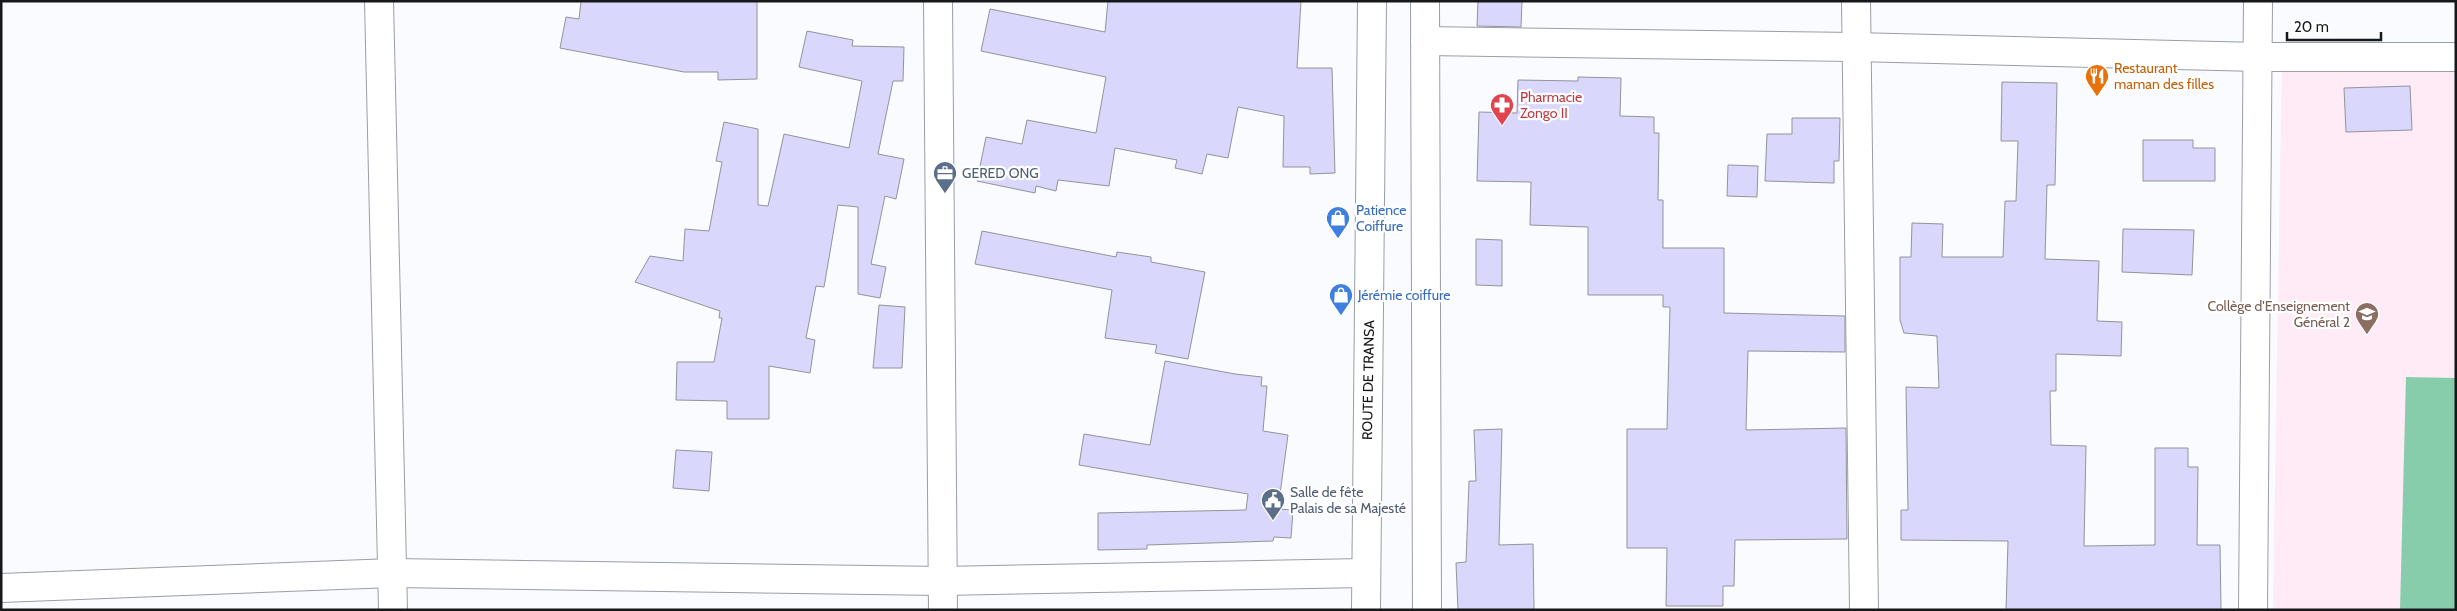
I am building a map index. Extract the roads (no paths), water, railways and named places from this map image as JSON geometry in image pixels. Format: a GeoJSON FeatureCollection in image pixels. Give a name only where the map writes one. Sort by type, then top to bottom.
{"type":"FeatureCollection","features":[{"type":"Feature","properties":{"kind":"street"},"geometry":{"type":"LineString","coordinates":[[379,1],[393,610]]}},
{"type":"Feature","properties":{"kind":"street"},"geometry":{"type":"LineString","coordinates":[[938,1],[943,610]]}},
{"type":"Feature","properties":{"kind":"street","name":"ROUTE DE TRANSA"},"geometry":{"type":"LineString","coordinates":[[1366,610],[1372,1]]}},
{"type":"Feature","properties":{"kind":"street"},"geometry":{"type":"LineString","coordinates":[[1425,1],[1428,610]]}},
{"type":"Feature","properties":{"kind":"street"},"geometry":{"type":"LineString","coordinates":[[1856,1],[1855,46],[1864,610]]}},
{"type":"Feature","properties":{"kind":"street"},"geometry":{"type":"LineString","coordinates":[[2253,610],[2258,1]]}},
{"type":"Feature","properties":{"kind":"street"},"geometry":{"type":"LineString","coordinates":[[1425,41],[1855,46],[2259,57],[2456,57]]}},
{"type":"Feature","properties":{"kind":"street"},"geometry":{"type":"LineString","coordinates":[[1,588],[393,574],[942,581],[1365,573]]}},
{"type":"Feature","properties":{"kind":"place","name":"Restaurant maman des filles"},"geometry":{"type":"Point","coordinates":[2097,97]}},
{"type":"Feature","properties":{"kind":"place","name":"Pharmacie Zongo II"},"geometry":{"type":"Point","coordinates":[1502,126]}},
{"type":"Feature","properties":{"kind":"place","name":"GERED ONG"},"geometry":{"type":"Point","coordinates":[945,194]}},
{"type":"Feature","properties":{"kind":"place","name":"Patience Coiffure"},"geometry":{"type":"Point","coordinates":[1338,239]}},
{"type":"Feature","properties":{"kind":"place","name":"Jérémie coiffure"},"geometry":{"type":"Point","coordinates":[1341,316]}},
{"type":"Feature","properties":{"kind":"place","name":"Collège d'Enseignement Général 2"},"geometry":{"type":"Point","coordinates":[2367,335]}},
{"type":"Feature","properties":{"kind":"place","name":"Salle de fête Palais de sa Majesté"},"geometry":{"type":"Point","coordinates":[1273,521]}}]}
